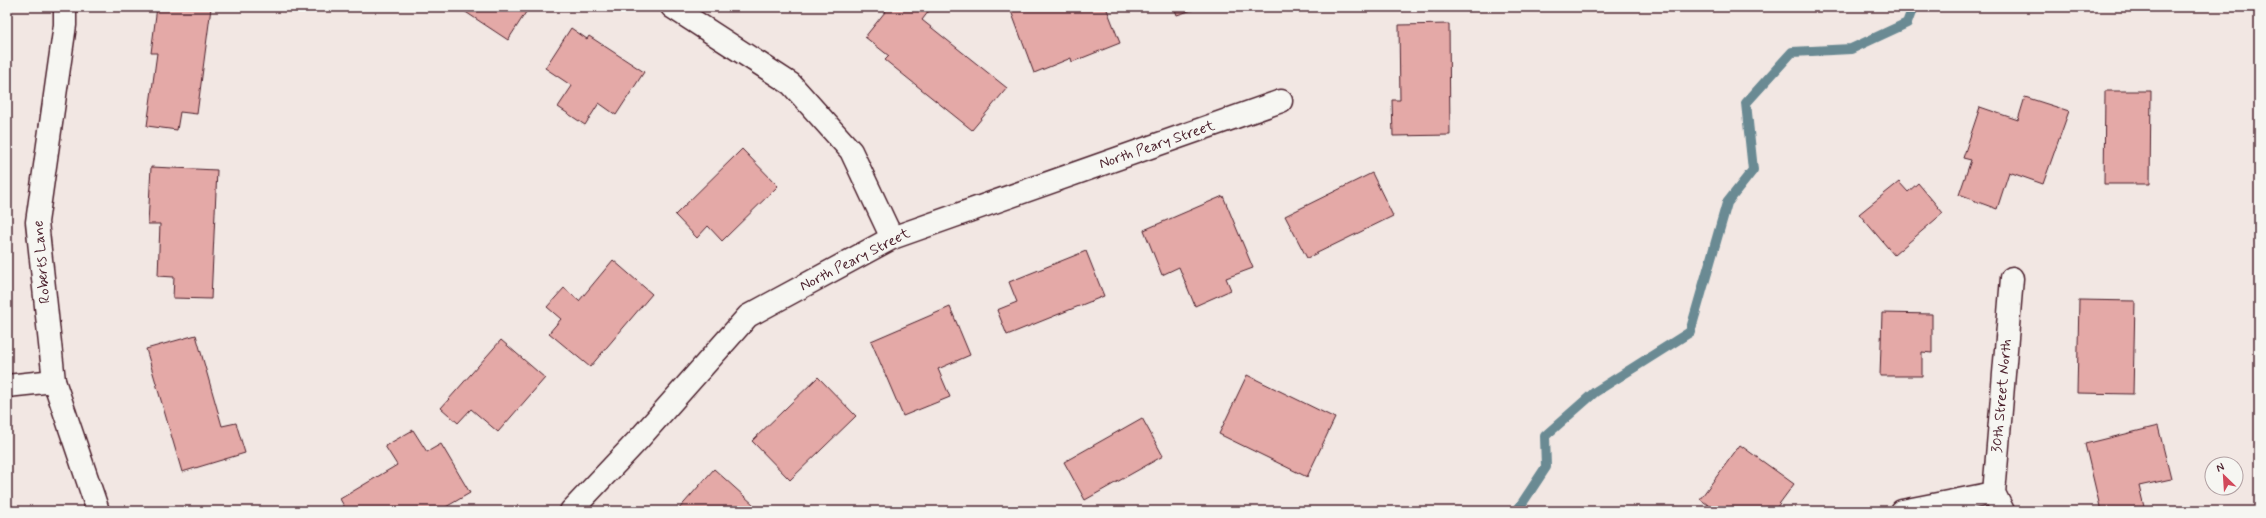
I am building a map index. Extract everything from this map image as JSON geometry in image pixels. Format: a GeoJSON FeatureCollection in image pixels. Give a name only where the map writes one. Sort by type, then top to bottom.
{"type":"FeatureCollection","features":[{"type":"Feature","properties":{"kind":"street","name":"Roberts Lane"},"geometry":{"type":"LineString","coordinates":[[65,7],[65,25],[37,222],[54,381],[98,511]]}},
{"type":"Feature","properties":{"kind":"street"},"geometry":{"type":"LineString","coordinates":[[672,7],[791,84],[851,151],[892,238]]}},
{"type":"Feature","properties":{"kind":"street","name":"North Peary Street"},"geometry":{"type":"LineString","coordinates":[[571,511],[638,440],[748,316],[892,238],[1281,101]]}},
{"type":"Feature","properties":{"kind":"street","name":"30th Street North"},"geometry":{"type":"LineString","coordinates":[[1999,502],[2012,278]]}},
{"type":"Feature","properties":{"kind":"street"},"geometry":{"type":"LineString","coordinates":[[7,386],[54,381]]}},
{"type":"Feature","properties":{"kind":"street"},"geometry":{"type":"LineString","coordinates":[[1902,511],[1999,502]]}},
{"type":"Feature","properties":{"kind":"building"},"geometry":{"type":"Polygon","coordinates":[[[157,7],[211,8],[197,114],[180,112],[177,130],[147,126],[157,53],[151,53],[157,7]]]}},
{"type":"Feature","properties":{"kind":"building"},"geometry":{"type":"Polygon","coordinates":[[[458,7],[525,7],[528,9],[508,40],[458,7]]]}},
{"type":"Feature","properties":{"kind":"building"},"geometry":{"type":"Polygon","coordinates":[[[889,7],[932,7],[922,20],[1007,88],[972,130],[885,60],[889,56],[865,37],[889,7]]]}},
{"type":"Feature","properties":{"kind":"building"},"geometry":{"type":"Polygon","coordinates":[[[1022,7],[1106,7],[1120,43],[1072,62],[1071,58],[1034,73],[1011,11],[1022,7]]]}},
{"type":"Feature","properties":{"kind":"building"},"geometry":{"type":"Polygon","coordinates":[[[1139,7],[1153,7],[1141,11],[1139,7]]]}},
{"type":"Feature","properties":{"kind":"building"},"geometry":{"type":"Polygon","coordinates":[[[1174,7],[1201,7],[1177,15],[1174,7]]]}},
{"type":"Feature","properties":{"kind":"building"},"geometry":{"type":"Polygon","coordinates":[[[1449,24],[1450,135],[1393,136],[1392,100],[1400,100],[1399,25],[1449,24]]]}},
{"type":"Feature","properties":{"kind":"building"},"geometry":{"type":"Polygon","coordinates":[[[571,28],[587,39],[589,36],[644,72],[616,115],[599,103],[585,125],[558,107],[572,86],[545,68],[571,28]]]}},
{"type":"Feature","properties":{"kind":"building"},"geometry":{"type":"Polygon","coordinates":[[[2105,91],[2151,91],[2150,184],[2104,184],[2105,91]]]}},
{"type":"Feature","properties":{"kind":"building"},"geometry":{"type":"Polygon","coordinates":[[[2025,97],[2069,111],[2043,184],[2009,172],[1997,209],[1959,195],[1971,160],[1963,158],[1980,107],[2018,120],[2025,97]]]}},
{"type":"Feature","properties":{"kind":"building"},"geometry":{"type":"Polygon","coordinates":[[[742,149],[778,186],[722,241],[708,226],[697,238],[675,215],[742,149]]]}},
{"type":"Feature","properties":{"kind":"building"},"geometry":{"type":"Polygon","coordinates":[[[151,167],[217,170],[211,299],[173,298],[174,277],[158,276],[160,224],[148,224],[151,167]]]}},
{"type":"Feature","properties":{"kind":"building"},"geometry":{"type":"Polygon","coordinates":[[[1372,173],[1393,216],[1307,258],[1285,216],[1372,173]]]}},
{"type":"Feature","properties":{"kind":"building"},"geometry":{"type":"Polygon","coordinates":[[[1899,182],[1908,192],[1918,183],[1943,213],[1894,255],[1859,214],[1899,182]]]}},
{"type":"Feature","properties":{"kind":"building"},"geometry":{"type":"Polygon","coordinates":[[[1223,196],[1253,268],[1226,278],[1231,290],[1195,306],[1179,267],[1162,275],[1144,230],[1223,196]]]}},
{"type":"Feature","properties":{"kind":"building"},"geometry":{"type":"Polygon","coordinates":[[[1086,251],[1104,296],[1007,335],[997,310],[1017,302],[1009,282],[1086,251]]]}},
{"type":"Feature","properties":{"kind":"building"},"geometry":{"type":"Polygon","coordinates":[[[613,260],[652,294],[590,367],[549,333],[561,319],[547,307],[564,288],[579,301],[613,260]]]}},
{"type":"Feature","properties":{"kind":"building"},"geometry":{"type":"Polygon","coordinates":[[[2079,300],[2135,301],[2133,394],[2077,393],[2079,300]]]}},
{"type":"Feature","properties":{"kind":"building"},"geometry":{"type":"Polygon","coordinates":[[[950,307],[970,355],[938,369],[950,397],[903,416],[871,341],[950,307]]]}},
{"type":"Feature","properties":{"kind":"building"},"geometry":{"type":"Polygon","coordinates":[[[1882,313],[1932,314],[1932,353],[1922,352],[1922,376],[1880,376],[1882,313]]]}},
{"type":"Feature","properties":{"kind":"building"},"geometry":{"type":"Polygon","coordinates":[[[196,335],[222,426],[236,423],[245,453],[182,472],[146,349],[196,335]]]}},
{"type":"Feature","properties":{"kind":"building"},"geometry":{"type":"Polygon","coordinates":[[[501,340],[545,378],[498,432],[471,409],[458,423],[441,408],[501,340]]]}},
{"type":"Feature","properties":{"kind":"building"},"geometry":{"type":"Polygon","coordinates":[[[1247,375],[1335,418],[1307,477],[1219,434],[1247,375]]]}},
{"type":"Feature","properties":{"kind":"building"},"geometry":{"type":"Polygon","coordinates":[[[818,377],[856,416],[790,480],[752,441],[818,377]]]}},
{"type":"Feature","properties":{"kind":"building"},"geometry":{"type":"Polygon","coordinates":[[[1142,418],[1163,456],[1085,500],[1064,462],[1142,418]]]}},
{"type":"Feature","properties":{"kind":"building"},"geometry":{"type":"Polygon","coordinates":[[[2158,426],[2171,479],[2139,486],[2145,511],[2101,511],[2085,444],[2158,426]]]}},
{"type":"Feature","properties":{"kind":"building"},"geometry":{"type":"Polygon","coordinates":[[[413,430],[427,452],[441,444],[470,493],[439,511],[347,511],[340,499],[397,465],[385,446],[413,430]]]}},
{"type":"Feature","properties":{"kind":"building"},"geometry":{"type":"Polygon","coordinates":[[[1740,445],[1794,484],[1774,511],[1710,511],[1712,508],[1700,499],[1740,445]]]}},
{"type":"Feature","properties":{"kind":"building"},"geometry":{"type":"Polygon","coordinates":[[[714,469],[754,505],[748,511],[677,511],[714,469]]]}},
{"type":"Feature","properties":{"kind":"waterway"},"geometry":{"type":"LineString","coordinates":[[1517,511],[1546,467],[1545,436],[1595,392],[1690,332],[1727,203],[1753,170],[1746,103],[1792,52],[1851,49],[1907,23],[1913,7]]}}]}
